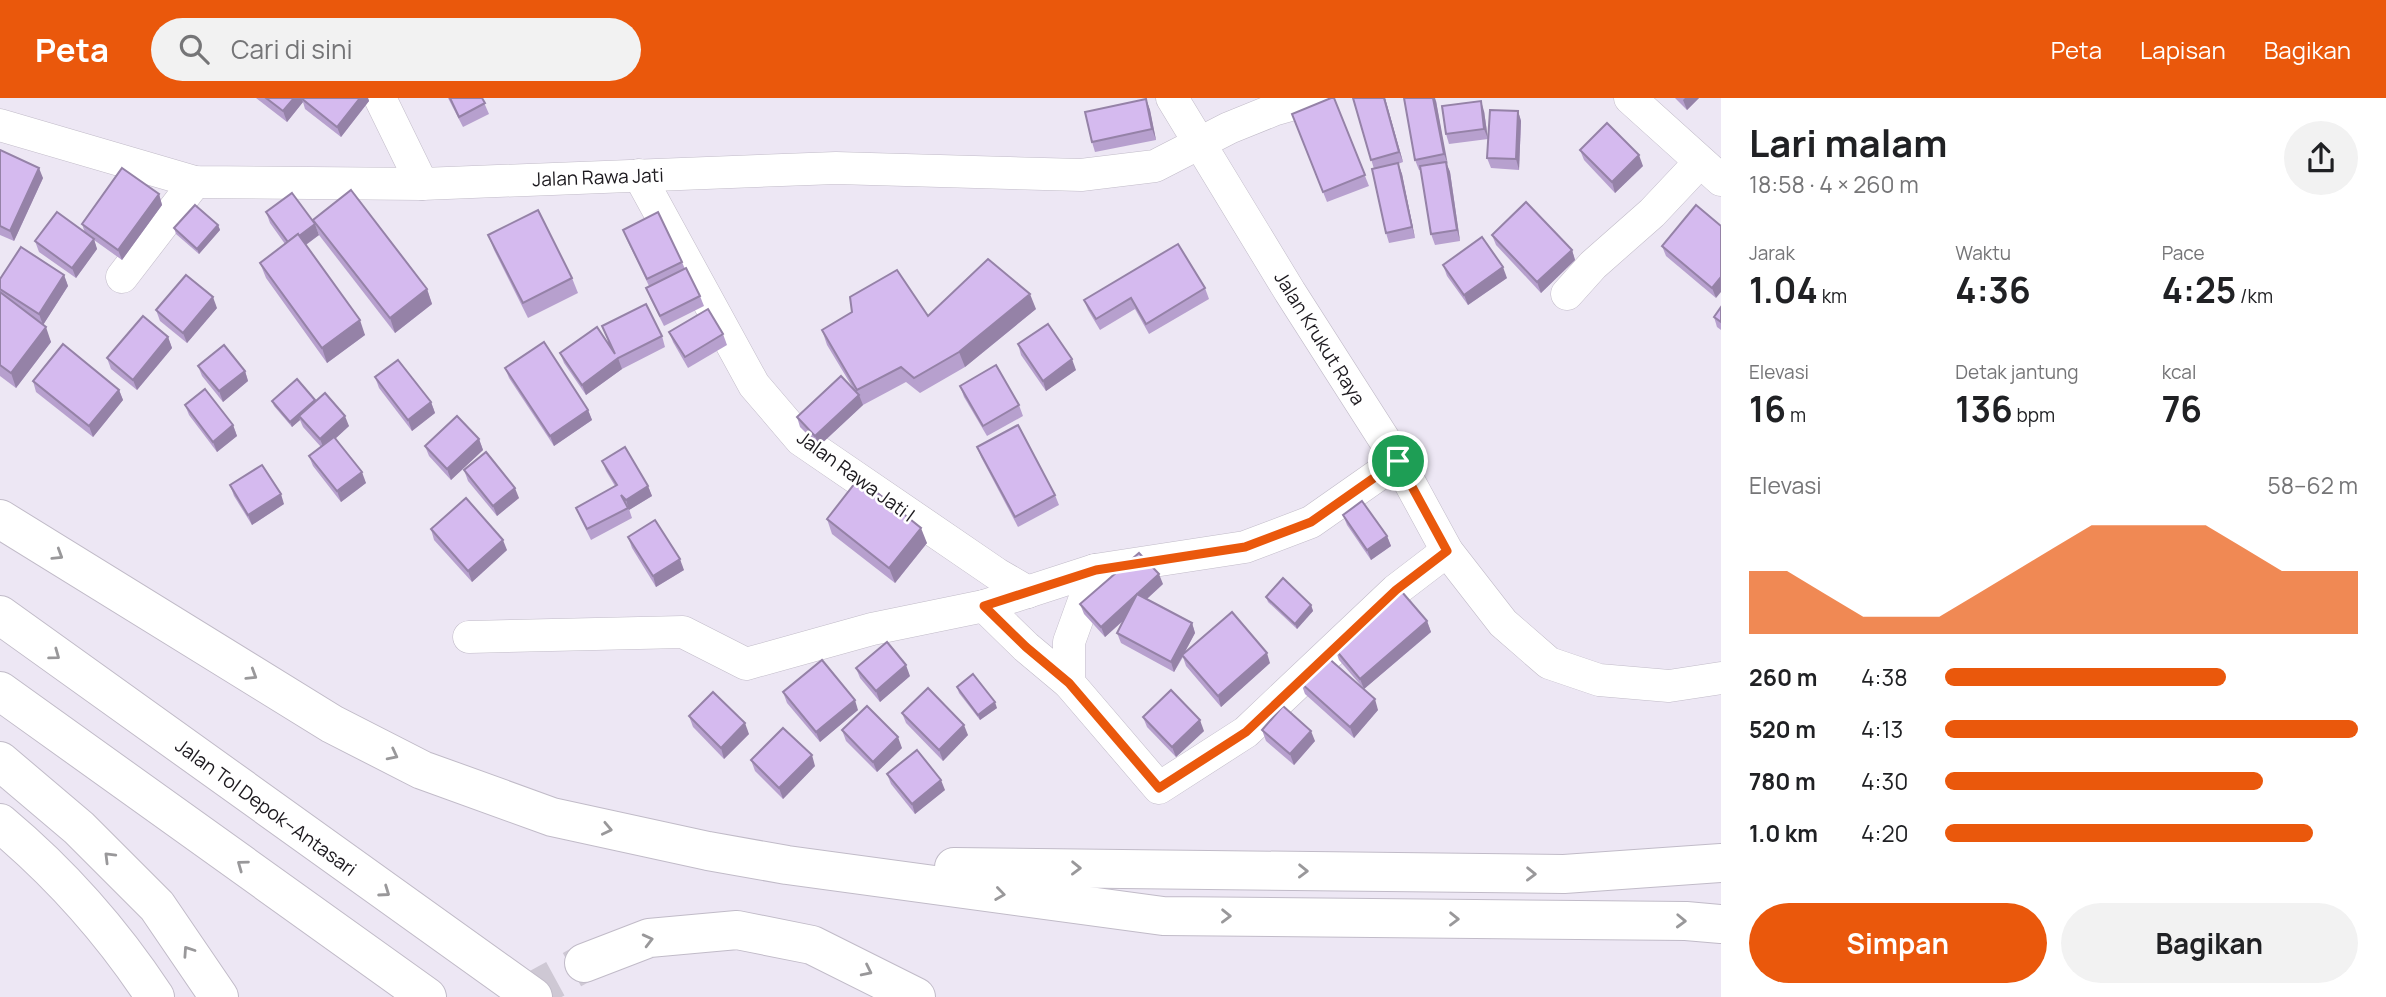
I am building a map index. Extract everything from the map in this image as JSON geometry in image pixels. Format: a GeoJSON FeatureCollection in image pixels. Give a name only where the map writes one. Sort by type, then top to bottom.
{"type":"FeatureCollection","features":[{"type":"Feature","properties":{"kind":"highway"},"geometry":{"type":"LineString","coordinates":[[0,519],[332,724],[422,770],[552,817],[787,865],[1163,916],[1686,921],[1721,924]]}},
{"type":"Feature","properties":{"kind":"highway","name":"Jalan Tol Depok–Antasari"},"geometry":{"type":"LineString","coordinates":[[0,615],[533,997]]}},
{"type":"Feature","properties":{"kind":"highway"},"geometry":{"type":"LineString","coordinates":[[0,691],[427,997]]}},
{"type":"Feature","properties":{"kind":"highway"},"geometry":{"type":"LineString","coordinates":[[0,761],[79,828],[156,906],[219,997]]}},
{"type":"Feature","properties":{"kind":"highway"},"geometry":{"type":"LineString","coordinates":[[0,823],[44,859],[85,903],[131,960],[155,997]]}},
{"type":"Feature","properties":{"kind":"highway"},"geometry":{"type":"LineString","coordinates":[[787,865],[1564,874],[1721,863]]}},
{"type":"Feature","properties":{"kind":"highway"},"geometry":{"type":"LineString","coordinates":[[583,962],[649,938],[737,930],[812,945],[916,997]]}},
{"type":"Feature","properties":{"kind":"street"},"geometry":{"type":"LineString","coordinates":[[380,98],[422,184]]}},
{"type":"Feature","properties":{"kind":"street","name":"Jalan Krukut Raya"},"geometry":{"type":"LineString","coordinates":[[1172,98],[1398,461],[1447,551],[1503,623],[1549,663],[1599,680],[1669,687],[1721,678]]}},
{"type":"Feature","properties":{"kind":"street","name":"Jalan Rawa Jati"},"geometry":{"type":"LineString","coordinates":[[0,125],[195,182],[422,184],[836,168],[1081,175],[1155,166],[1229,128],[1276,109],[1315,98]]}},
{"type":"Feature","properties":{"kind":"street"},"geometry":{"type":"LineString","coordinates":[[1567,294],[1593,265],[1653,213],[1710,171],[1630,98]]}},
{"type":"Feature","properties":{"kind":"street","name":"Jalan Rawa Jati I"},"geometry":{"type":"LineString","coordinates":[[639,175],[754,385],[801,440],[997,574],[1028,592]]}},
{"type":"Feature","properties":{"kind":"street"},"geometry":{"type":"LineString","coordinates":[[122,277],[195,182]]}},
{"type":"Feature","properties":{"kind":"street"},"geometry":{"type":"LineString","coordinates":[[469,637],[683,632],[746,664],[872,629],[984,606],[1096,570],[1245,547],[1311,522],[1398,461]]}},
{"type":"Feature","properties":{"kind":"street"},"geometry":{"type":"LineString","coordinates":[[984,606],[1026,647],[1069,683],[1159,788],[1246,732],[1396,590],[1447,551]]}},
{"type":"Feature","properties":{"kind":"street"},"geometry":{"type":"LineString","coordinates":[[1069,683],[1069,642],[1096,570]]}},
{"type":"Feature","properties":{"kind":"building"},"geometry":{"type":"Polygon","coordinates":[[[266,98],[294,98],[283,111],[266,98]]]}},
{"type":"Feature","properties":{"kind":"building"},"geometry":{"type":"Polygon","coordinates":[[[301,98],[360,98],[337,127],[301,98]]]}},
{"type":"Feature","properties":{"kind":"building"},"geometry":{"type":"Polygon","coordinates":[[[450,98],[482,98],[485,103],[459,117],[450,98]]]}},
{"type":"Feature","properties":{"kind":"building"},"geometry":{"type":"Polygon","coordinates":[[[1334,98],[1365,175],[1323,192],[1292,114],[1334,98]]]}},
{"type":"Feature","properties":{"kind":"building"},"geometry":{"type":"Polygon","coordinates":[[[1353,98],[1384,98],[1399,152],[1371,160],[1353,98]]]}},
{"type":"Feature","properties":{"kind":"building"},"geometry":{"type":"Polygon","coordinates":[[[1404,98],[1433,98],[1444,154],[1415,160],[1404,98]]]}},
{"type":"Feature","properties":{"kind":"building"},"geometry":{"type":"Polygon","coordinates":[[[1146,99],[1152,129],[1092,142],[1085,112],[1146,99]]]}},
{"type":"Feature","properties":{"kind":"building"},"geometry":{"type":"Polygon","coordinates":[[[1481,101],[1484,129],[1446,134],[1442,106],[1481,101]]]}},
{"type":"Feature","properties":{"kind":"building"},"geometry":{"type":"Polygon","coordinates":[[[1490,110],[1518,111],[1516,159],[1487,158],[1490,110]]]}},
{"type":"Feature","properties":{"kind":"building"},"geometry":{"type":"Polygon","coordinates":[[[1607,123],[1639,155],[1612,182],[1580,150],[1607,123]]]}},
{"type":"Feature","properties":{"kind":"building"},"geometry":{"type":"Polygon","coordinates":[[[0,150],[39,168],[10,231],[0,226],[0,150]]]}},
{"type":"Feature","properties":{"kind":"building"},"geometry":{"type":"Polygon","coordinates":[[[1446,162],[1457,230],[1431,234],[1420,166],[1446,162]]]}},
{"type":"Feature","properties":{"kind":"building"},"geometry":{"type":"Polygon","coordinates":[[[1398,163],[1412,227],[1386,233],[1372,169],[1398,163]]]}},
{"type":"Feature","properties":{"kind":"building"},"geometry":{"type":"Polygon","coordinates":[[[122,168],[159,194],[118,250],[82,224],[122,168]]]}},
{"type":"Feature","properties":{"kind":"building"},"geometry":{"type":"Polygon","coordinates":[[[351,190],[427,289],[390,318],[313,220],[351,190]]]}},
{"type":"Feature","properties":{"kind":"building"},"geometry":{"type":"Polygon","coordinates":[[[292,193],[315,224],[288,242],[266,212],[292,193]]]}},
{"type":"Feature","properties":{"kind":"building"},"geometry":{"type":"Polygon","coordinates":[[[1526,202],[1572,250],[1537,282],[1492,235],[1526,202]]]}},
{"type":"Feature","properties":{"kind":"building"},"geometry":{"type":"Polygon","coordinates":[[[195,205],[218,225],[197,249],[174,228],[195,205]]]}},
{"type":"Feature","properties":{"kind":"building"},"geometry":{"type":"Polygon","coordinates":[[[1696,205],[1721,226],[1721,277],[1712,288],[1662,246],[1696,205]]]}},
{"type":"Feature","properties":{"kind":"building"},"geometry":{"type":"Polygon","coordinates":[[[538,210],[572,278],[523,303],[488,235],[538,210]]]}},
{"type":"Feature","properties":{"kind":"building"},"geometry":{"type":"Polygon","coordinates":[[[57,212],[94,239],[72,268],[35,241],[57,212]]]}},
{"type":"Feature","properties":{"kind":"building"},"geometry":{"type":"Polygon","coordinates":[[[658,212],[682,262],[647,279],[623,230],[658,212]]]}},
{"type":"Feature","properties":{"kind":"building"},"geometry":{"type":"Polygon","coordinates":[[[298,234],[360,320],[322,348],[260,263],[298,234]]]}},
{"type":"Feature","properties":{"kind":"building"},"geometry":{"type":"Polygon","coordinates":[[[1482,237],[1503,267],[1464,295],[1443,265],[1482,237]]]}},
{"type":"Feature","properties":{"kind":"building"},"geometry":{"type":"Polygon","coordinates":[[[1178,244],[1205,288],[1146,324],[1131,298],[1096,319],[1084,300],[1178,244]]]}},
{"type":"Feature","properties":{"kind":"building"},"geometry":{"type":"Polygon","coordinates":[[[21,247],[64,275],[39,314],[0,289],[0,279],[21,247]]]}},
{"type":"Feature","properties":{"kind":"building"},"geometry":{"type":"Polygon","coordinates":[[[988,259],[1030,294],[959,352],[914,378],[901,367],[857,390],[822,330],[852,312],[850,297],[897,270],[928,316],[988,259]]]}},
{"type":"Feature","properties":{"kind":"building"},"geometry":{"type":"Polygon","coordinates":[[[686,268],[700,296],[660,316],[646,288],[686,268]]]}},
{"type":"Feature","properties":{"kind":"building"},"geometry":{"type":"Polygon","coordinates":[[[186,275],[213,297],[183,333],[156,310],[186,275]]]}},
{"type":"Feature","properties":{"kind":"building"},"geometry":{"type":"Polygon","coordinates":[[[0,292],[46,327],[11,373],[0,365],[0,292]]]}},
{"type":"Feature","properties":{"kind":"building"},"geometry":{"type":"Polygon","coordinates":[[[646,304],[662,336],[618,358],[582,385],[560,353],[597,327],[615,354],[602,326],[646,304]]]}},
{"type":"Feature","properties":{"kind":"building"},"geometry":{"type":"Polygon","coordinates":[[[1721,307],[1721,322],[1714,317],[1721,307]]]}},
{"type":"Feature","properties":{"kind":"building"},"geometry":{"type":"Polygon","coordinates":[[[708,309],[723,334],[685,357],[669,332],[708,309]]]}},
{"type":"Feature","properties":{"kind":"building"},"geometry":{"type":"Polygon","coordinates":[[[143,316],[168,337],[133,380],[107,358],[143,316]]]}},
{"type":"Feature","properties":{"kind":"building"},"geometry":{"type":"Polygon","coordinates":[[[1048,324],[1072,359],[1043,381],[1018,344],[1048,324]]]}},
{"type":"Feature","properties":{"kind":"building"},"geometry":{"type":"Polygon","coordinates":[[[544,342],[588,410],[550,436],[505,368],[544,342]]]}},
{"type":"Feature","properties":{"kind":"building"},"geometry":{"type":"Polygon","coordinates":[[[63,344],[119,390],[89,426],[33,381],[63,344]]]}},
{"type":"Feature","properties":{"kind":"building"},"geometry":{"type":"Polygon","coordinates":[[[224,345],[245,371],[219,391],[198,366],[224,345]]]}},
{"type":"Feature","properties":{"kind":"building"},"geometry":{"type":"Polygon","coordinates":[[[398,360],[431,402],[408,420],[375,377],[398,360]]]}},
{"type":"Feature","properties":{"kind":"building"},"geometry":{"type":"Polygon","coordinates":[[[996,365],[1019,405],[983,426],[960,386],[996,365]]]}},
{"type":"Feature","properties":{"kind":"building"},"geometry":{"type":"Polygon","coordinates":[[[841,376],[859,395],[815,436],[797,417],[841,376]]]}},
{"type":"Feature","properties":{"kind":"building"},"geometry":{"type":"Polygon","coordinates":[[[297,379],[315,400],[290,422],[272,401],[297,379]]]}},
{"type":"Feature","properties":{"kind":"building"},"geometry":{"type":"Polygon","coordinates":[[[205,389],[233,425],[213,442],[185,405],[205,389]]]}},
{"type":"Feature","properties":{"kind":"building"},"geometry":{"type":"Polygon","coordinates":[[[325,393],[345,416],[320,439],[299,416],[325,393]]]}},
{"type":"Feature","properties":{"kind":"building"},"geometry":{"type":"Polygon","coordinates":[[[457,416],[479,439],[447,469],[425,446],[457,416]]]}},
{"type":"Feature","properties":{"kind":"building"},"geometry":{"type":"Polygon","coordinates":[[[1018,425],[1055,495],[1015,517],[977,447],[1018,425]]]}},
{"type":"Feature","properties":{"kind":"building"},"geometry":{"type":"Polygon","coordinates":[[[334,437],[362,472],[337,491],[309,456],[334,437]]]}},
{"type":"Feature","properties":{"kind":"building"},"geometry":{"type":"Polygon","coordinates":[[[625,447],[648,486],[626,500],[621,495],[628,508],[587,529],[576,508],[617,485],[602,461],[625,447]]]}},
{"type":"Feature","properties":{"kind":"building"},"geometry":{"type":"Polygon","coordinates":[[[486,452],[515,488],[493,506],[464,470],[486,452]]]}},
{"type":"Feature","properties":{"kind":"building"},"geometry":{"type":"Polygon","coordinates":[[[262,465],[281,494],[248,515],[230,485],[262,465]]]}},
{"type":"Feature","properties":{"kind":"building"},"geometry":{"type":"Polygon","coordinates":[[[859,478],[921,528],[889,568],[827,519],[859,478]]]}},
{"type":"Feature","properties":{"kind":"building"},"geometry":{"type":"Polygon","coordinates":[[[466,498],[503,540],[468,571],[431,529],[466,498]]]}},
{"type":"Feature","properties":{"kind":"building"},"geometry":{"type":"Polygon","coordinates":[[[1362,501],[1387,536],[1367,550],[1343,515],[1362,501]]]}},
{"type":"Feature","properties":{"kind":"building"},"geometry":{"type":"Polygon","coordinates":[[[655,520],[680,559],[653,576],[628,537],[655,520]]]}},
{"type":"Feature","properties":{"kind":"building"},"geometry":{"type":"Polygon","coordinates":[[[1139,553],[1159,574],[1101,627],[1080,604],[1139,553]]]}},
{"type":"Feature","properties":{"kind":"building"},"geometry":{"type":"Polygon","coordinates":[[[1283,578],[1311,605],[1295,624],[1266,597],[1283,578]]]}},
{"type":"Feature","properties":{"kind":"building"},"geometry":{"type":"Polygon","coordinates":[[[1402,592],[1427,621],[1360,679],[1335,649],[1402,592]]]}},
{"type":"Feature","properties":{"kind":"building"},"geometry":{"type":"Polygon","coordinates":[[[1137,594],[1192,623],[1171,662],[1117,633],[1137,594]]]}},
{"type":"Feature","properties":{"kind":"building"},"geometry":{"type":"Polygon","coordinates":[[[1232,612],[1267,653],[1218,696],[1182,655],[1232,612]]]}},
{"type":"Feature","properties":{"kind":"building"},"geometry":{"type":"Polygon","coordinates":[[[887,642],[906,665],[876,691],[856,668],[887,642]]]}},
{"type":"Feature","properties":{"kind":"building"},"geometry":{"type":"Polygon","coordinates":[[[1326,656],[1375,699],[1350,727],[1301,683],[1326,656]]]}},
{"type":"Feature","properties":{"kind":"building"},"geometry":{"type":"Polygon","coordinates":[[[822,660],[855,700],[816,732],[783,692],[822,660]]]}},
{"type":"Feature","properties":{"kind":"building"},"geometry":{"type":"Polygon","coordinates":[[[973,674],[995,702],[978,715],[957,687],[973,674]]]}},
{"type":"Feature","properties":{"kind":"building"},"geometry":{"type":"Polygon","coordinates":[[[928,688],[964,725],[939,750],[902,713],[928,688]]]}},
{"type":"Feature","properties":{"kind":"building"},"geometry":{"type":"Polygon","coordinates":[[[1171,690],[1200,720],[1172,747],[1143,717],[1171,690]]]}},
{"type":"Feature","properties":{"kind":"building"},"geometry":{"type":"Polygon","coordinates":[[[713,692],[745,723],[721,748],[689,716],[713,692]]]}},
{"type":"Feature","properties":{"kind":"building"},"geometry":{"type":"Polygon","coordinates":[[[867,706],[898,737],[873,762],[842,730],[867,706]]]}},
{"type":"Feature","properties":{"kind":"building"},"geometry":{"type":"Polygon","coordinates":[[[1283,706],[1311,731],[1290,754],[1262,730],[1283,706]]]}},
{"type":"Feature","properties":{"kind":"building"},"geometry":{"type":"Polygon","coordinates":[[[783,728],[812,755],[779,788],[751,760],[783,728]]]}},
{"type":"Feature","properties":{"kind":"building"},"geometry":{"type":"Polygon","coordinates":[[[917,750],[941,780],[912,804],[887,774],[917,750]]]}},
{"type":"Feature","properties":{"kind":"tunnel"},"geometry":{"type":"LineString","coordinates":[[522,997],[584,963]]}},
{"type":"Feature","properties":{"kind":"route"},"geometry":{"type":"LineString","coordinates":[[1398,461],[1447,551],[1396,590],[1246,732],[1159,788],[1069,683],[1026,647],[984,606],[1096,570],[1245,547],[1311,522],[1398,461]]}}]}
